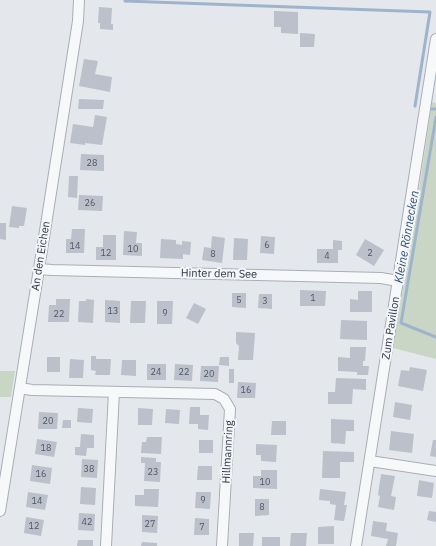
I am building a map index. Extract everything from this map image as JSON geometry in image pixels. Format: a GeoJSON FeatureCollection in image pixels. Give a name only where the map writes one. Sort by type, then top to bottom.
{"type":"FeatureCollection","features":[{"type":"Feature","properties":{"kind":"street","name":"An den Eichen"},"geometry":{"type":"LineString","coordinates":[[0,511],[78,21],[79,0]]}},
{"type":"Feature","properties":{"kind":"street","name":"Zum Pavillon"},"geometry":{"type":"LineString","coordinates":[[356,546],[435,54],[436,39]]}},
{"type":"Feature","properties":{"kind":"street","name":"Hinter dem See"},"geometry":{"type":"LineString","coordinates":[[39,269],[381,278],[398,281]]}},
{"type":"Feature","properties":{"kind":"street","name":"Hillmannring"},"geometry":{"type":"LineString","coordinates":[[20,388],[32,390],[215,394],[224,399],[230,409],[222,546]]}},
{"type":"Feature","properties":{"kind":"street"},"geometry":{"type":"LineString","coordinates":[[106,546],[114,392]]}},
{"type":"Feature","properties":{"kind":"street"},"geometry":{"type":"LineString","coordinates":[[370,461],[436,471]]}},
{"type":"Feature","properties":{"kind":"green space"},"geometry":{"type":"Polygon","coordinates":[[[432,102],[436,103],[436,359],[393,348],[413,231],[432,102]]]}},
{"type":"Feature","properties":{"kind":"green space"},"geometry":{"type":"Polygon","coordinates":[[[0,371],[15,371],[11,397],[0,397],[0,371]]]}},
{"type":"Feature","properties":{"kind":"building"},"geometry":{"type":"Polygon","coordinates":[[[99,7],[112,8],[111,24],[113,24],[113,30],[100,29],[100,23],[98,23],[99,7]]]}},
{"type":"Feature","properties":{"kind":"building"},"geometry":{"type":"Polygon","coordinates":[[[274,11],[298,12],[298,34],[281,33],[281,27],[274,27],[274,11]]]}},
{"type":"Feature","properties":{"kind":"building"},"geometry":{"type":"Polygon","coordinates":[[[300,33],[315,34],[314,47],[300,47],[300,33]]]}},
{"type":"Feature","properties":{"kind":"building"},"geometry":{"type":"Polygon","coordinates":[[[84,59],[98,61],[95,74],[112,77],[110,92],[79,86],[84,59]]]}},
{"type":"Feature","properties":{"kind":"building"},"geometry":{"type":"Polygon","coordinates":[[[79,99],[104,100],[103,109],[78,109],[79,99]]]}},
{"type":"Feature","properties":{"kind":"building"},"geometry":{"type":"Polygon","coordinates":[[[95,115],[107,117],[102,145],[70,143],[73,124],[93,127],[95,115]]]}},
{"type":"Feature","properties":{"kind":"building"},"geometry":{"type":"Polygon","coordinates":[[[81,154],[104,155],[104,171],[80,170],[81,154]]]}},
{"type":"Feature","properties":{"kind":"building"},"geometry":{"type":"Polygon","coordinates":[[[69,176],[78,176],[77,198],[68,197],[69,176]]]}},
{"type":"Feature","properties":{"kind":"building"},"geometry":{"type":"Polygon","coordinates":[[[79,195],[103,196],[102,211],[78,210],[79,195]]]}},
{"type":"Feature","properties":{"kind":"building"},"geometry":{"type":"Polygon","coordinates":[[[12,206],[27,208],[24,226],[19,226],[19,228],[9,227],[12,206]]]}},
{"type":"Feature","properties":{"kind":"building"},"geometry":{"type":"Polygon","coordinates":[[[0,223],[6,223],[6,240],[0,239],[0,223]]]}},
{"type":"Feature","properties":{"kind":"building"},"geometry":{"type":"Polygon","coordinates":[[[72,229],[85,229],[84,253],[66,253],[66,239],[71,239],[72,229]]]}},
{"type":"Feature","properties":{"kind":"building"},"geometry":{"type":"Polygon","coordinates":[[[124,231],[137,232],[136,243],[142,243],[142,256],[123,255],[124,231]]]}},
{"type":"Feature","properties":{"kind":"building"},"geometry":{"type":"Polygon","coordinates":[[[103,235],[116,235],[116,260],[96,260],[96,247],[103,247],[103,235]]]}},
{"type":"Feature","properties":{"kind":"building"},"geometry":{"type":"Polygon","coordinates":[[[212,236],[225,238],[222,263],[202,260],[204,247],[211,248],[212,236]]]}},
{"type":"Feature","properties":{"kind":"building"},"geometry":{"type":"Polygon","coordinates":[[[261,236],[275,237],[274,254],[260,253],[261,236]]]}},
{"type":"Feature","properties":{"kind":"building"},"geometry":{"type":"Polygon","coordinates":[[[234,238],[248,239],[247,260],[233,260],[234,238]]]}},
{"type":"Feature","properties":{"kind":"building"},"geometry":{"type":"Polygon","coordinates":[[[161,239],[176,240],[176,244],[182,245],[182,241],[191,242],[190,255],[183,254],[183,259],[160,258],[161,239]]]}},
{"type":"Feature","properties":{"kind":"building"},"geometry":{"type":"Polygon","coordinates":[[[365,239],[384,250],[374,266],[356,255],[365,239]]]}},
{"type":"Feature","properties":{"kind":"building"},"geometry":{"type":"Polygon","coordinates":[[[333,240],[342,241],[342,250],[338,250],[338,263],[317,263],[317,249],[333,249],[333,240]]]}},
{"type":"Feature","properties":{"kind":"building"},"geometry":{"type":"Polygon","coordinates":[[[300,290],[326,291],[325,306],[300,306],[300,290]]]}},
{"type":"Feature","properties":{"kind":"building"},"geometry":{"type":"Polygon","coordinates":[[[358,291],[372,291],[372,312],[350,312],[350,299],[358,300],[358,291]]]}},
{"type":"Feature","properties":{"kind":"building"},"geometry":{"type":"Polygon","coordinates":[[[232,293],[246,293],[246,308],[232,307],[232,293]]]}},
{"type":"Feature","properties":{"kind":"building"},"geometry":{"type":"Polygon","coordinates":[[[259,294],[272,294],[272,309],[258,308],[259,294]]]}},
{"type":"Feature","properties":{"kind":"building"},"geometry":{"type":"Polygon","coordinates":[[[56,299],[70,299],[69,322],[48,322],[49,305],[56,305],[56,299]]]}},
{"type":"Feature","properties":{"kind":"building"},"geometry":{"type":"Polygon","coordinates":[[[86,299],[94,300],[93,323],[78,322],[79,301],[86,301],[86,299]]]}},
{"type":"Feature","properties":{"kind":"building"},"geometry":{"type":"Polygon","coordinates":[[[105,300],[120,301],[120,323],[105,322],[105,300]]]}},
{"type":"Feature","properties":{"kind":"building"},"geometry":{"type":"Polygon","coordinates":[[[131,301],[146,301],[145,323],[130,323],[131,301]]]}},
{"type":"Feature","properties":{"kind":"building"},"geometry":{"type":"Polygon","coordinates":[[[157,301],[173,301],[172,324],[157,324],[157,301]]]}},
{"type":"Feature","properties":{"kind":"building"},"geometry":{"type":"Polygon","coordinates":[[[194,303],[206,309],[198,324],[186,318],[194,303]]]}},
{"type":"Feature","properties":{"kind":"building"},"geometry":{"type":"Polygon","coordinates":[[[341,320],[367,321],[367,340],[340,339],[341,320]]]}},
{"type":"Feature","properties":{"kind":"building"},"geometry":{"type":"Polygon","coordinates":[[[236,332],[255,333],[253,360],[238,360],[239,346],[236,343],[236,332]]]}},
{"type":"Feature","properties":{"kind":"building"},"geometry":{"type":"Polygon","coordinates":[[[350,347],[366,347],[363,366],[369,366],[368,375],[357,375],[357,372],[338,371],[338,357],[350,358],[350,347]]]}},
{"type":"Feature","properties":{"kind":"building"},"geometry":{"type":"Polygon","coordinates":[[[91,356],[96,356],[96,359],[111,359],[110,375],[95,375],[96,371],[91,370],[91,356]]]}},
{"type":"Feature","properties":{"kind":"building"},"geometry":{"type":"Polygon","coordinates":[[[47,357],[60,357],[60,372],[47,372],[47,357]]]}},
{"type":"Feature","properties":{"kind":"building"},"geometry":{"type":"Polygon","coordinates":[[[220,357],[229,357],[229,366],[219,365],[220,357]]]}},
{"type":"Feature","properties":{"kind":"building"},"geometry":{"type":"Polygon","coordinates":[[[70,359],[84,360],[83,378],[69,378],[70,359]]]}},
{"type":"Feature","properties":{"kind":"building"},"geometry":{"type":"Polygon","coordinates":[[[122,360],[136,360],[136,376],[121,375],[122,360]]]}},
{"type":"Feature","properties":{"kind":"building"},"geometry":{"type":"Polygon","coordinates":[[[147,364],[166,364],[166,380],[147,380],[147,364]]]}},
{"type":"Feature","properties":{"kind":"building"},"geometry":{"type":"Polygon","coordinates":[[[175,364],[193,365],[192,381],[174,380],[175,364]]]}},
{"type":"Feature","properties":{"kind":"building"},"geometry":{"type":"Polygon","coordinates":[[[201,366],[219,366],[218,382],[200,381],[201,366]]]}},
{"type":"Feature","properties":{"kind":"building"},"geometry":{"type":"Polygon","coordinates":[[[410,367],[427,370],[423,391],[398,386],[401,370],[409,371],[410,367]]]}},
{"type":"Feature","properties":{"kind":"building"},"geometry":{"type":"Polygon","coordinates":[[[229,369],[234,369],[234,383],[229,383],[229,369]]]}},
{"type":"Feature","properties":{"kind":"building"},"geometry":{"type":"Polygon","coordinates":[[[336,378],[366,379],[366,390],[353,389],[352,404],[328,404],[328,392],[335,392],[336,378]]]}},
{"type":"Feature","properties":{"kind":"building"},"geometry":{"type":"Polygon","coordinates":[[[238,382],[256,383],[255,398],[237,398],[238,382]]]}},
{"type":"Feature","properties":{"kind":"building"},"geometry":{"type":"Polygon","coordinates":[[[395,402],[412,405],[410,420],[393,417],[395,402]]]}},
{"type":"Feature","properties":{"kind":"building"},"geometry":{"type":"Polygon","coordinates":[[[190,407],[200,407],[200,415],[209,415],[208,430],[198,429],[198,424],[189,424],[190,407]]]}},
{"type":"Feature","properties":{"kind":"building"},"geometry":{"type":"Polygon","coordinates":[[[78,408],[93,409],[92,423],[77,422],[78,408]]]}},
{"type":"Feature","properties":{"kind":"building"},"geometry":{"type":"Polygon","coordinates":[[[138,408],[153,409],[152,425],[138,425],[138,408]]]}},
{"type":"Feature","properties":{"kind":"building"},"geometry":{"type":"Polygon","coordinates":[[[166,409],[180,410],[179,424],[165,423],[166,409]]]}},
{"type":"Feature","properties":{"kind":"building"},"geometry":{"type":"Polygon","coordinates":[[[39,412],[58,413],[57,429],[38,429],[39,412]]]}},
{"type":"Feature","properties":{"kind":"building"},"geometry":{"type":"Polygon","coordinates":[[[331,419],[354,420],[354,431],[346,431],[345,444],[331,443],[331,419]]]}},
{"type":"Feature","properties":{"kind":"building"},"geometry":{"type":"Polygon","coordinates":[[[63,420],[71,420],[71,428],[62,428],[63,420]]]}},
{"type":"Feature","properties":{"kind":"building"},"geometry":{"type":"Polygon","coordinates":[[[272,421],[286,421],[286,435],[271,435],[272,421]]]}},
{"type":"Feature","properties":{"kind":"building"},"geometry":{"type":"Polygon","coordinates":[[[391,431],[414,434],[412,453],[389,450],[391,431]]]}},
{"type":"Feature","properties":{"kind":"building"},"geometry":{"type":"Polygon","coordinates":[[[81,434],[94,435],[94,448],[87,448],[86,456],[75,455],[75,447],[80,447],[81,434]]]}},
{"type":"Feature","properties":{"kind":"building"},"geometry":{"type":"Polygon","coordinates":[[[147,437],[162,437],[161,454],[141,453],[142,442],[146,442],[147,437]]]}},
{"type":"Feature","properties":{"kind":"building"},"geometry":{"type":"Polygon","coordinates":[[[37,439],[57,442],[54,457],[35,454],[37,439]]]}},
{"type":"Feature","properties":{"kind":"building"},"geometry":{"type":"Polygon","coordinates":[[[199,440],[213,440],[213,453],[199,453],[199,440]]]}},
{"type":"Feature","properties":{"kind":"building"},"geometry":{"type":"Polygon","coordinates":[[[433,440],[436,440],[436,457],[430,456],[433,440]]]}},
{"type":"Feature","properties":{"kind":"building"},"geometry":{"type":"Polygon","coordinates":[[[256,444],[277,445],[276,462],[261,461],[261,455],[256,455],[256,444]]]}},
{"type":"Feature","properties":{"kind":"building"},"geometry":{"type":"Polygon","coordinates":[[[323,451],[354,452],[354,462],[340,462],[340,478],[322,478],[323,451]]]}},
{"type":"Feature","properties":{"kind":"building"},"geometry":{"type":"Polygon","coordinates":[[[141,457],[156,458],[156,462],[161,462],[160,482],[144,481],[145,463],[141,463],[141,457]]]}},
{"type":"Feature","properties":{"kind":"building"},"geometry":{"type":"Polygon","coordinates":[[[82,459],[98,460],[97,478],[81,477],[82,459]]]}},
{"type":"Feature","properties":{"kind":"building"},"geometry":{"type":"Polygon","coordinates":[[[32,465],[52,468],[50,484],[30,481],[32,465]]]}},
{"type":"Feature","properties":{"kind":"building"},"geometry":{"type":"Polygon","coordinates":[[[198,466],[212,466],[212,480],[197,480],[198,466]]]}},
{"type":"Feature","properties":{"kind":"building"},"geometry":{"type":"Polygon","coordinates":[[[261,470],[277,470],[277,489],[253,488],[253,476],[261,476],[261,470]]]}},
{"type":"Feature","properties":{"kind":"building"},"geometry":{"type":"Polygon","coordinates":[[[381,474],[395,476],[391,496],[396,497],[394,510],[378,507],[381,474]]]}},
{"type":"Feature","properties":{"kind":"building"},"geometry":{"type":"Polygon","coordinates":[[[419,480],[434,483],[432,498],[417,496],[419,480]]]}},
{"type":"Feature","properties":{"kind":"building"},"geometry":{"type":"Polygon","coordinates":[[[81,487],[96,488],[95,505],[80,504],[81,487]]]}},
{"type":"Feature","properties":{"kind":"building"},"geometry":{"type":"Polygon","coordinates":[[[144,489],[159,489],[158,507],[135,506],[135,495],[144,495],[144,489]]]}},
{"type":"Feature","properties":{"kind":"building"},"geometry":{"type":"Polygon","coordinates":[[[320,489],[346,492],[344,505],[347,505],[344,521],[334,520],[336,505],[330,504],[330,501],[319,500],[320,489]]]}},
{"type":"Feature","properties":{"kind":"building"},"geometry":{"type":"Polygon","coordinates":[[[28,492],[48,495],[45,510],[26,507],[28,492]]]}},
{"type":"Feature","properties":{"kind":"building"},"geometry":{"type":"Polygon","coordinates":[[[196,492],[211,492],[210,509],[195,508],[196,492]]]}},
{"type":"Feature","properties":{"kind":"building"},"geometry":{"type":"Polygon","coordinates":[[[255,499],[269,499],[269,515],[255,516],[255,499]]]}},
{"type":"Feature","properties":{"kind":"building"},"geometry":{"type":"Polygon","coordinates":[[[429,511],[436,512],[436,522],[427,520],[429,511]]]}},
{"type":"Feature","properties":{"kind":"building"},"geometry":{"type":"Polygon","coordinates":[[[79,513],[95,514],[94,531],[78,530],[79,513]]]}},
{"type":"Feature","properties":{"kind":"building"},"geometry":{"type":"Polygon","coordinates":[[[142,515],[158,516],[157,533],[142,532],[142,515]]]}},
{"type":"Feature","properties":{"kind":"building"},"geometry":{"type":"Polygon","coordinates":[[[26,517],[44,520],[41,536],[24,533],[26,517]]]}},
{"type":"Feature","properties":{"kind":"building"},"geometry":{"type":"Polygon","coordinates":[[[195,518],[209,519],[209,535],[194,535],[195,518]]]}},
{"type":"Feature","properties":{"kind":"building"},"geometry":{"type":"Polygon","coordinates":[[[373,521],[387,523],[386,531],[398,533],[396,546],[386,546],[388,539],[371,536],[373,521]]]}},
{"type":"Feature","properties":{"kind":"building"},"geometry":{"type":"Polygon","coordinates":[[[334,526],[334,544],[318,544],[318,527],[334,526]]]}},
{"type":"Feature","properties":{"kind":"building"},"geometry":{"type":"Polygon","coordinates":[[[239,533],[254,533],[253,546],[239,546],[239,533]]]}},
{"type":"Feature","properties":{"kind":"building"},"geometry":{"type":"Polygon","coordinates":[[[291,533],[307,533],[306,546],[290,546],[291,533]]]}},
{"type":"Feature","properties":{"kind":"building"},"geometry":{"type":"Polygon","coordinates":[[[262,537],[280,537],[280,546],[262,546],[262,537]]]}},
{"type":"Feature","properties":{"kind":"building"},"geometry":{"type":"Polygon","coordinates":[[[78,540],[93,540],[93,546],[77,546],[78,540]]]}},
{"type":"Feature","properties":{"kind":"building"},"geometry":{"type":"Polygon","coordinates":[[[142,542],[157,543],[157,546],[141,546],[142,542]]]}},
{"type":"Feature","properties":{"kind":"waterway","name":"Kleine Rönnecken"},"geometry":{"type":"LineString","coordinates":[[125,1],[430,12],[415,106]]}},
{"type":"Feature","properties":{"kind":"waterway","name":"Kleine Rönnecken"},"geometry":{"type":"LineString","coordinates":[[436,117],[401,323],[436,337]]}}]}
